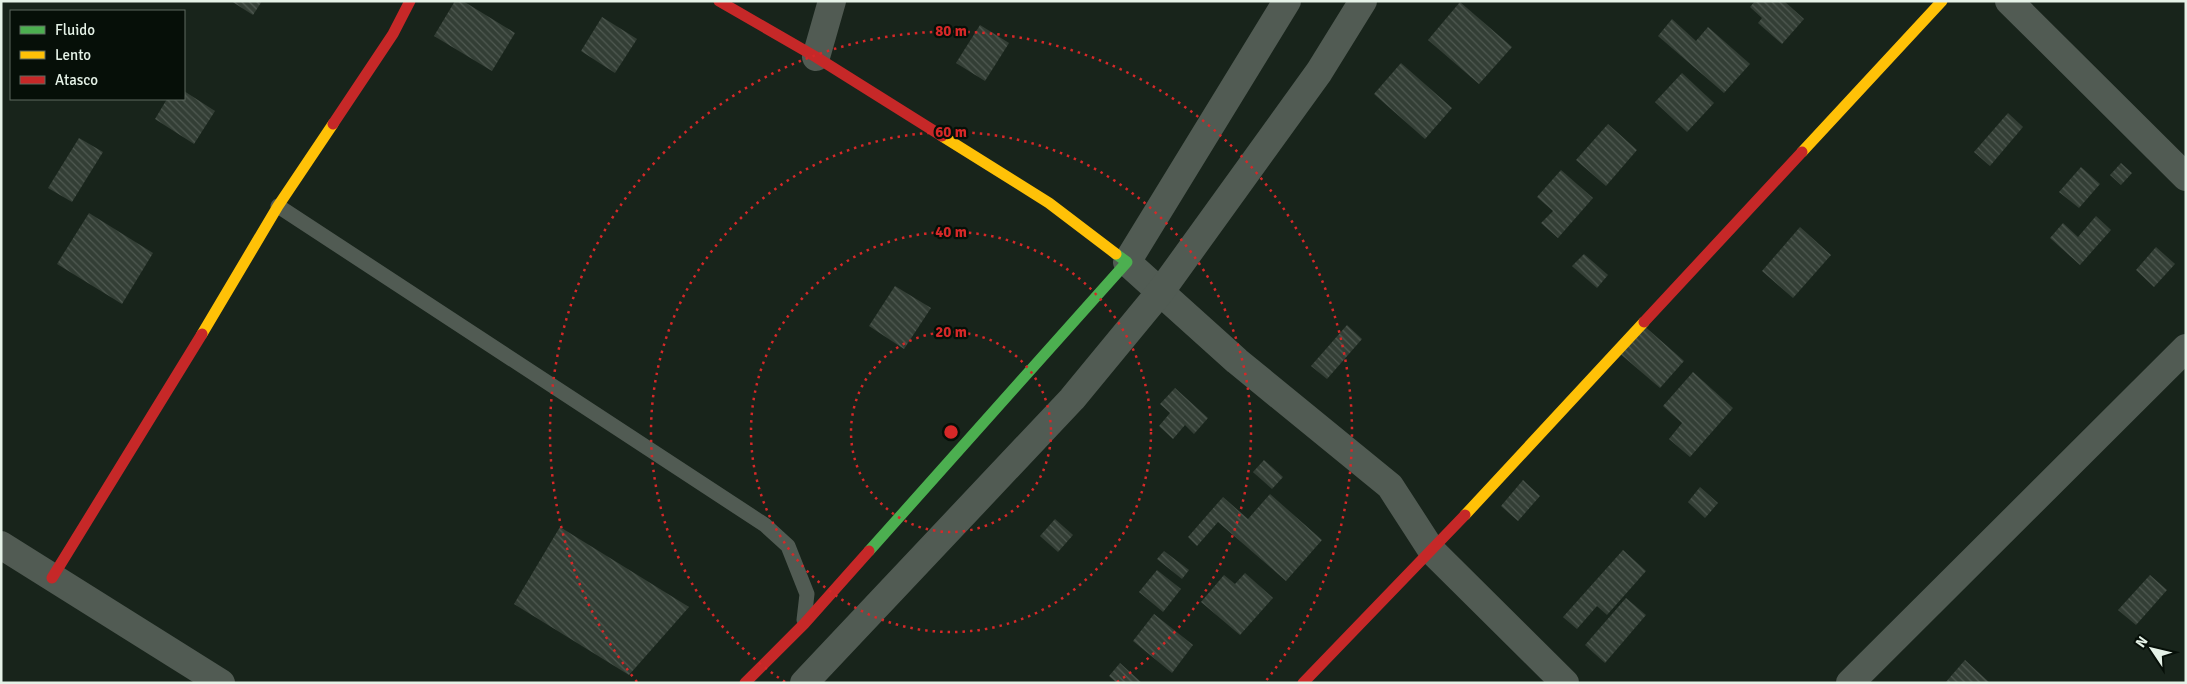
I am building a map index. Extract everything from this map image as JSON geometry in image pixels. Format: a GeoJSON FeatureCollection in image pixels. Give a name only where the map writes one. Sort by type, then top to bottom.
{"type":"FeatureCollection","features":[{"type":"Feature","properties":{"kind":"street"},"geometry":{"type":"LineString","coordinates":[[52,578],[192,352],[278,206],[393,34],[410,1]]}},
{"type":"Feature","properties":{"kind":"street"},"geometry":{"type":"LineString","coordinates":[[719,1],[816,57],[1049,203],[1127,262],[1161,290],[1237,361],[1390,486],[1432,551],[1565,683]]}},
{"type":"Feature","properties":{"kind":"street"},"geometry":{"type":"LineString","coordinates":[[816,57],[832,1]]}},
{"type":"Feature","properties":{"kind":"street"},"geometry":{"type":"LineString","coordinates":[[745,683],[804,624],[1127,262],[1287,1]]}},
{"type":"Feature","properties":{"kind":"street"},"geometry":{"type":"LineString","coordinates":[[804,683],[1072,399],[1161,290],[1320,72],[1363,1]]}},
{"type":"Feature","properties":{"kind":"street"},"geometry":{"type":"LineString","coordinates":[[1303,683],[1432,551],[1942,1]]}},
{"type":"Feature","properties":{"kind":"street"},"geometry":{"type":"LineString","coordinates":[[2009,1],[2186,177]]}},
{"type":"Feature","properties":{"kind":"street"},"geometry":{"type":"LineString","coordinates":[[1850,683],[2186,348]]}},
{"type":"Feature","properties":{"kind":"street"},"geometry":{"type":"LineString","coordinates":[[1,546],[221,683]]}},
{"type":"Feature","properties":{"kind":"lane"},"geometry":{"type":"LineString","coordinates":[[278,206],[765,525],[788,546],[807,594],[804,624]]}},
{"type":"Feature","properties":{"kind":"building"},"geometry":{"type":"Polygon","coordinates":[[[231,1],[262,1],[253,15],[231,1]]]}},
{"type":"Feature","properties":{"kind":"building"},"geometry":{"type":"Polygon","coordinates":[[[455,1],[463,1],[515,33],[492,71],[434,36],[455,1]]]}},
{"type":"Feature","properties":{"kind":"building"},"geometry":{"type":"Polygon","coordinates":[[[1755,1],[1784,1],[1804,19],[1782,44],[1758,23],[1762,18],[1750,7],[1755,1]]]}},
{"type":"Feature","properties":{"kind":"building"},"geometry":{"type":"Polygon","coordinates":[[[1460,2],[1512,47],[1479,84],[1428,40],[1460,2]]]}},
{"type":"Feature","properties":{"kind":"building"},"geometry":{"type":"Polygon","coordinates":[[[602,17],[637,39],[615,73],[581,51],[602,17]]]}},
{"type":"Feature","properties":{"kind":"building"},"geometry":{"type":"Polygon","coordinates":[[[1672,19],[1696,41],[1708,27],[1750,64],[1724,93],[1658,36],[1672,19]]]}},
{"type":"Feature","properties":{"kind":"building"},"geometry":{"type":"Polygon","coordinates":[[[980,25],[1009,43],[985,81],[956,63],[980,25]]]}},
{"type":"Feature","properties":{"kind":"building"},"geometry":{"type":"Polygon","coordinates":[[[1401,63],[1452,108],[1425,139],[1374,94],[1401,63]]]}},
{"type":"Feature","properties":{"kind":"building"},"geometry":{"type":"Polygon","coordinates":[[[1682,73],[1714,103],[1687,132],[1655,102],[1682,73]]]}},
{"type":"Feature","properties":{"kind":"building"},"geometry":{"type":"Polygon","coordinates":[[[185,92],[215,111],[194,144],[155,119],[166,100],[185,100],[185,92]]]}},
{"type":"Feature","properties":{"kind":"building"},"geometry":{"type":"Polygon","coordinates":[[[2008,113],[2023,127],[1990,166],[1974,152],[2008,113]]]}},
{"type":"Feature","properties":{"kind":"building"},"geometry":{"type":"Polygon","coordinates":[[[1608,124],[1637,150],[1606,186],[1576,160],[1608,124]]]}},
{"type":"Feature","properties":{"kind":"building"},"geometry":{"type":"Polygon","coordinates":[[[79,138],[103,152],[72,202],[48,188],[79,138]]]}},
{"type":"Feature","properties":{"kind":"building"},"geometry":{"type":"Polygon","coordinates":[[[2121,163],[2132,173],[2121,185],[2110,175],[2121,163]]]}},
{"type":"Feature","properties":{"kind":"building"},"geometry":{"type":"Polygon","coordinates":[[[2081,167],[2100,184],[2079,208],[2059,192],[2081,167]]]}},
{"type":"Feature","properties":{"kind":"building"},"geometry":{"type":"Polygon","coordinates":[[[1561,170],[1593,198],[1558,238],[1541,223],[1553,211],[1537,197],[1561,170]]]}},
{"type":"Feature","properties":{"kind":"building"},"geometry":{"type":"Polygon","coordinates":[[[89,213],[153,253],[122,304],[57,264],[89,213]]]}},
{"type":"Feature","properties":{"kind":"building"},"geometry":{"type":"Polygon","coordinates":[[[2096,216],[2111,230],[2080,265],[2050,238],[2063,223],[2078,237],[2096,216]]]}},
{"type":"Feature","properties":{"kind":"building"},"geometry":{"type":"Polygon","coordinates":[[[1800,227],[1831,255],[1793,298],[1762,271],[1800,227]]]}},
{"type":"Feature","properties":{"kind":"building"},"geometry":{"type":"Polygon","coordinates":[[[2156,247],[2175,264],[2154,287],[2136,270],[2156,247]]]}},
{"type":"Feature","properties":{"kind":"building"},"geometry":{"type":"Polygon","coordinates":[[[1584,254],[1608,275],[1597,288],[1572,266],[1584,254]]]}},
{"type":"Feature","properties":{"kind":"building"},"geometry":{"type":"Polygon","coordinates":[[[895,286],[931,308],[904,349],[869,326],[895,286]]]}},
{"type":"Feature","properties":{"kind":"building"},"geometry":{"type":"Polygon","coordinates":[[[1642,324],[1684,361],[1660,388],[1618,352],[1642,324]]]}},
{"type":"Feature","properties":{"kind":"building"},"geometry":{"type":"Polygon","coordinates":[[[1347,325],[1362,339],[1327,379],[1311,366],[1347,325]]]}},
{"type":"Feature","properties":{"kind":"building"},"geometry":{"type":"Polygon","coordinates":[[[1693,372],[1733,408],[1690,457],[1669,439],[1682,423],[1663,406],[1693,372]]]}},
{"type":"Feature","properties":{"kind":"building"},"geometry":{"type":"Polygon","coordinates":[[[1175,388],[1208,418],[1194,434],[1185,425],[1173,439],[1159,426],[1170,413],[1160,404],[1175,388]]]}},
{"type":"Feature","properties":{"kind":"building"},"geometry":{"type":"Polygon","coordinates":[[[1264,460],[1283,477],[1272,489],[1253,472],[1264,460]]]}},
{"type":"Feature","properties":{"kind":"building"},"geometry":{"type":"Polygon","coordinates":[[[1523,480],[1540,496],[1518,521],[1501,506],[1523,480]]]}},
{"type":"Feature","properties":{"kind":"building"},"geometry":{"type":"Polygon","coordinates":[[[1700,487],[1718,503],[1705,518],[1688,502],[1700,487]]]}},
{"type":"Feature","properties":{"kind":"building"},"geometry":{"type":"Polygon","coordinates":[[[1270,494],[1322,540],[1286,581],[1218,522],[1197,546],[1188,537],[1223,497],[1248,519],[1270,494]]]}},
{"type":"Feature","properties":{"kind":"building"},"geometry":{"type":"Polygon","coordinates":[[[1055,519],[1073,535],[1058,552],[1040,536],[1055,519]]]}},
{"type":"Feature","properties":{"kind":"building"},"geometry":{"type":"Polygon","coordinates":[[[560,527],[689,607],[629,675],[514,604],[560,527]]]}},
{"type":"Feature","properties":{"kind":"building"},"geometry":{"type":"Polygon","coordinates":[[[1623,550],[1646,571],[1607,615],[1597,606],[1577,629],[1563,617],[1623,550]]]}},
{"type":"Feature","properties":{"kind":"building"},"geometry":{"type":"Polygon","coordinates":[[[1164,551],[1189,570],[1182,579],[1157,559],[1164,551]]]}},
{"type":"Feature","properties":{"kind":"building"},"geometry":{"type":"Polygon","coordinates":[[[1157,570],[1181,589],[1163,612],[1139,592],[1157,570]]]}},
{"type":"Feature","properties":{"kind":"building"},"geometry":{"type":"Polygon","coordinates":[[[1245,573],[1273,598],[1240,635],[1201,602],[1224,575],[1235,584],[1245,573]]]}},
{"type":"Feature","properties":{"kind":"building"},"geometry":{"type":"Polygon","coordinates":[[[2150,575],[2167,590],[2136,625],[2118,610],[2150,575]]]}},
{"type":"Feature","properties":{"kind":"building"},"geometry":{"type":"Polygon","coordinates":[[[1626,598],[1646,615],[1605,663],[1585,645],[1626,598]]]}},
{"type":"Feature","properties":{"kind":"building"},"geometry":{"type":"Polygon","coordinates":[[[1154,614],[1193,645],[1172,673],[1133,641],[1154,614]]]}},
{"type":"Feature","properties":{"kind":"building"},"geometry":{"type":"Polygon","coordinates":[[[1965,660],[1990,683],[1945,683],[1965,660]]]}},
{"type":"Feature","properties":{"kind":"building"},"geometry":{"type":"Polygon","coordinates":[[[1120,663],[1142,683],[1117,683],[1109,676],[1120,663]]]}},
{"type":"Feature","properties":{"kind":"traffic: fast"},"geometry":{"type":"LineString","coordinates":[[869,551],[1127,262],[1116,254]]}},
{"type":"Feature","properties":{"kind":"traffic: slow"},"geometry":{"type":"LineString","coordinates":[[1802,152],[1942,1]]}},
{"type":"Feature","properties":{"kind":"traffic: slow"},"geometry":{"type":"LineString","coordinates":[[202,334],[278,206],[333,124]]}},
{"type":"Feature","properties":{"kind":"traffic: slow"},"geometry":{"type":"LineString","coordinates":[[942,136],[1049,203],[1116,254]]}},
{"type":"Feature","properties":{"kind":"traffic: slow"},"geometry":{"type":"LineString","coordinates":[[1465,515],[1644,322]]}},
{"type":"Feature","properties":{"kind":"traffic: jam"},"geometry":{"type":"LineString","coordinates":[[333,124],[393,34],[410,1]]}},
{"type":"Feature","properties":{"kind":"traffic: jam"},"geometry":{"type":"LineString","coordinates":[[719,1],[816,57],[942,136]]}},
{"type":"Feature","properties":{"kind":"traffic: jam"},"geometry":{"type":"LineString","coordinates":[[1644,322],[1802,152]]}},
{"type":"Feature","properties":{"kind":"traffic: jam"},"geometry":{"type":"LineString","coordinates":[[52,578],[202,334]]}},
{"type":"Feature","properties":{"kind":"traffic: jam"},"geometry":{"type":"LineString","coordinates":[[1303,683],[1465,515]]}},
{"type":"Feature","properties":{"kind":"traffic: jam"},"geometry":{"type":"LineString","coordinates":[[745,683],[804,624],[869,551]]}}]}
